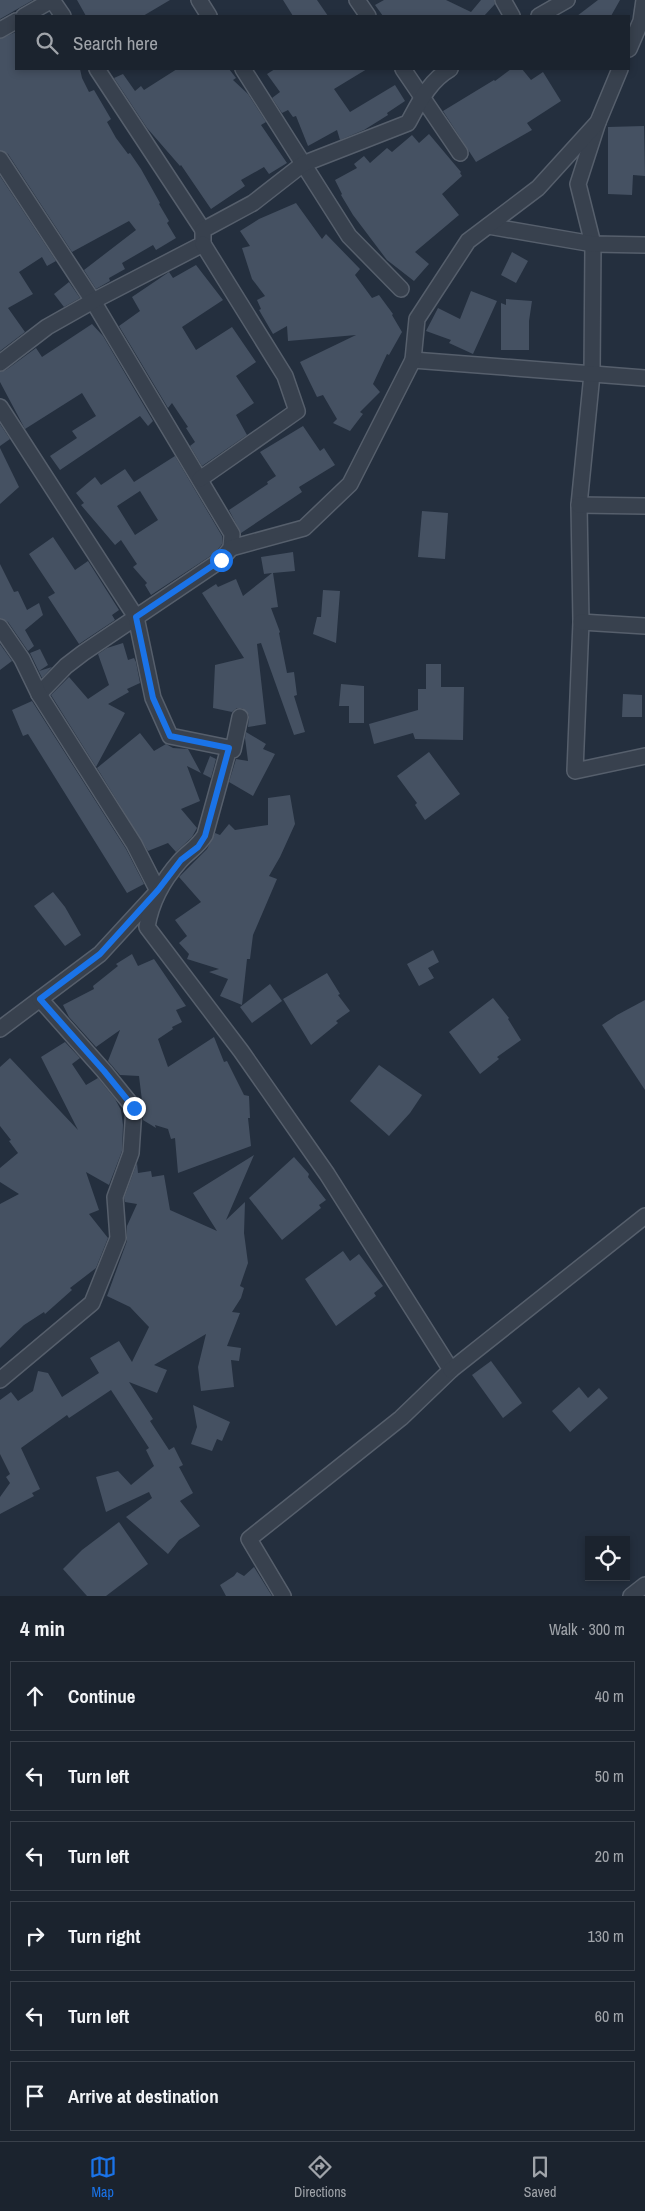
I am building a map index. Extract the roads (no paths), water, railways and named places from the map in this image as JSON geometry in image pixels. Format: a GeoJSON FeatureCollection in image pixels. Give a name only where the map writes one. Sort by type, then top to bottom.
{"type":"FeatureCollection","features":[{"type":"Feature","properties":{"kind":"street"},"geometry":{"type":"LineString","coordinates":[[26,15],[52,0],[62,15]]}},
{"type":"Feature","properties":{"kind":"street"},"geometry":{"type":"LineString","coordinates":[[199,0],[208,15]]}},
{"type":"Feature","properties":{"kind":"street"},"geometry":{"type":"LineString","coordinates":[[357,0],[367,15]]}},
{"type":"Feature","properties":{"kind":"street"},"geometry":{"type":"LineString","coordinates":[[503,0],[511,15]]}},
{"type":"Feature","properties":{"kind":"street"},"geometry":{"type":"LineString","coordinates":[[540,15],[567,0]]}},
{"type":"Feature","properties":{"kind":"street"},"geometry":{"type":"LineString","coordinates":[[630,46],[640,21],[644,0]]}},
{"type":"Feature","properties":{"kind":"street"},"geometry":{"type":"LineString","coordinates":[[0,30],[15,22]]}},
{"type":"Feature","properties":{"kind":"street"},"geometry":{"type":"LineString","coordinates":[[98,70],[203,237],[285,376],[296,410],[200,479]]}},
{"type":"Feature","properties":{"kind":"street"},"geometry":{"type":"LineString","coordinates":[[244,70],[349,236],[401,289]]}},
{"type":"Feature","properties":{"kind":"street"},"geometry":{"type":"LineString","coordinates":[[404,70],[460,153]]}},
{"type":"Feature","properties":{"kind":"street"},"geometry":{"type":"LineString","coordinates":[[0,363],[47,327],[203,237],[253,203],[303,164],[408,123],[422,97],[438,76],[448,70]]}},
{"type":"Feature","properties":{"kind":"street"},"geometry":{"type":"LineString","coordinates":[[620,70],[598,122],[578,184],[594,244],[592,374],[579,505],[582,622],[575,771],[645,756]]}},
{"type":"Feature","properties":{"kind":"street"},"geometry":{"type":"LineString","coordinates":[[39,694],[66,666],[83,653],[221,560],[231,548],[304,528],[350,484],[413,360],[418,319],[468,241],[538,188],[598,122]]}},
{"type":"Feature","properties":{"kind":"street"},"geometry":{"type":"LineString","coordinates":[[0,159],[94,301],[200,479],[232,534],[231,548]]}},
{"type":"Feature","properties":{"kind":"street"},"geometry":{"type":"LineString","coordinates":[[488,226],[594,244],[645,245]]}},
{"type":"Feature","properties":{"kind":"street"},"geometry":{"type":"LineString","coordinates":[[413,360],[645,378]]}},
{"type":"Feature","properties":{"kind":"street"},"geometry":{"type":"LineString","coordinates":[[0,407],[136,617],[153,698],[170,736],[233,750],[240,717]]}},
{"type":"Feature","properties":{"kind":"street"},"geometry":{"type":"LineString","coordinates":[[579,505],[645,506]]}},
{"type":"Feature","properties":{"kind":"street"},"geometry":{"type":"LineString","coordinates":[[582,622],[645,626]]}},
{"type":"Feature","properties":{"kind":"street"},"geometry":{"type":"LineString","coordinates":[[0,627],[22,660],[39,694],[134,844],[158,890]]}},
{"type":"Feature","properties":{"kind":"street"},"geometry":{"type":"LineString","coordinates":[[0,1028],[100,954],[158,890],[181,860],[198,847],[205,836],[229,748]]}},
{"type":"Feature","properties":{"kind":"street"},"geometry":{"type":"LineString","coordinates":[[158,890],[149,911],[147,927],[241,1051],[327,1174],[451,1370]]}},
{"type":"Feature","properties":{"kind":"street"},"geometry":{"type":"LineString","coordinates":[[0,1380],[92,1303],[118,1238],[115,1197],[131,1153],[134,1108],[40,999]]}},
{"type":"Feature","properties":{"kind":"street"},"geometry":{"type":"LineString","coordinates":[[283,1596],[249,1539],[401,1418],[451,1370],[645,1216]]}},
{"type":"Feature","properties":{"kind":"street"},"geometry":{"type":"LineString","coordinates":[[631,1596],[645,1585]]}}]}
